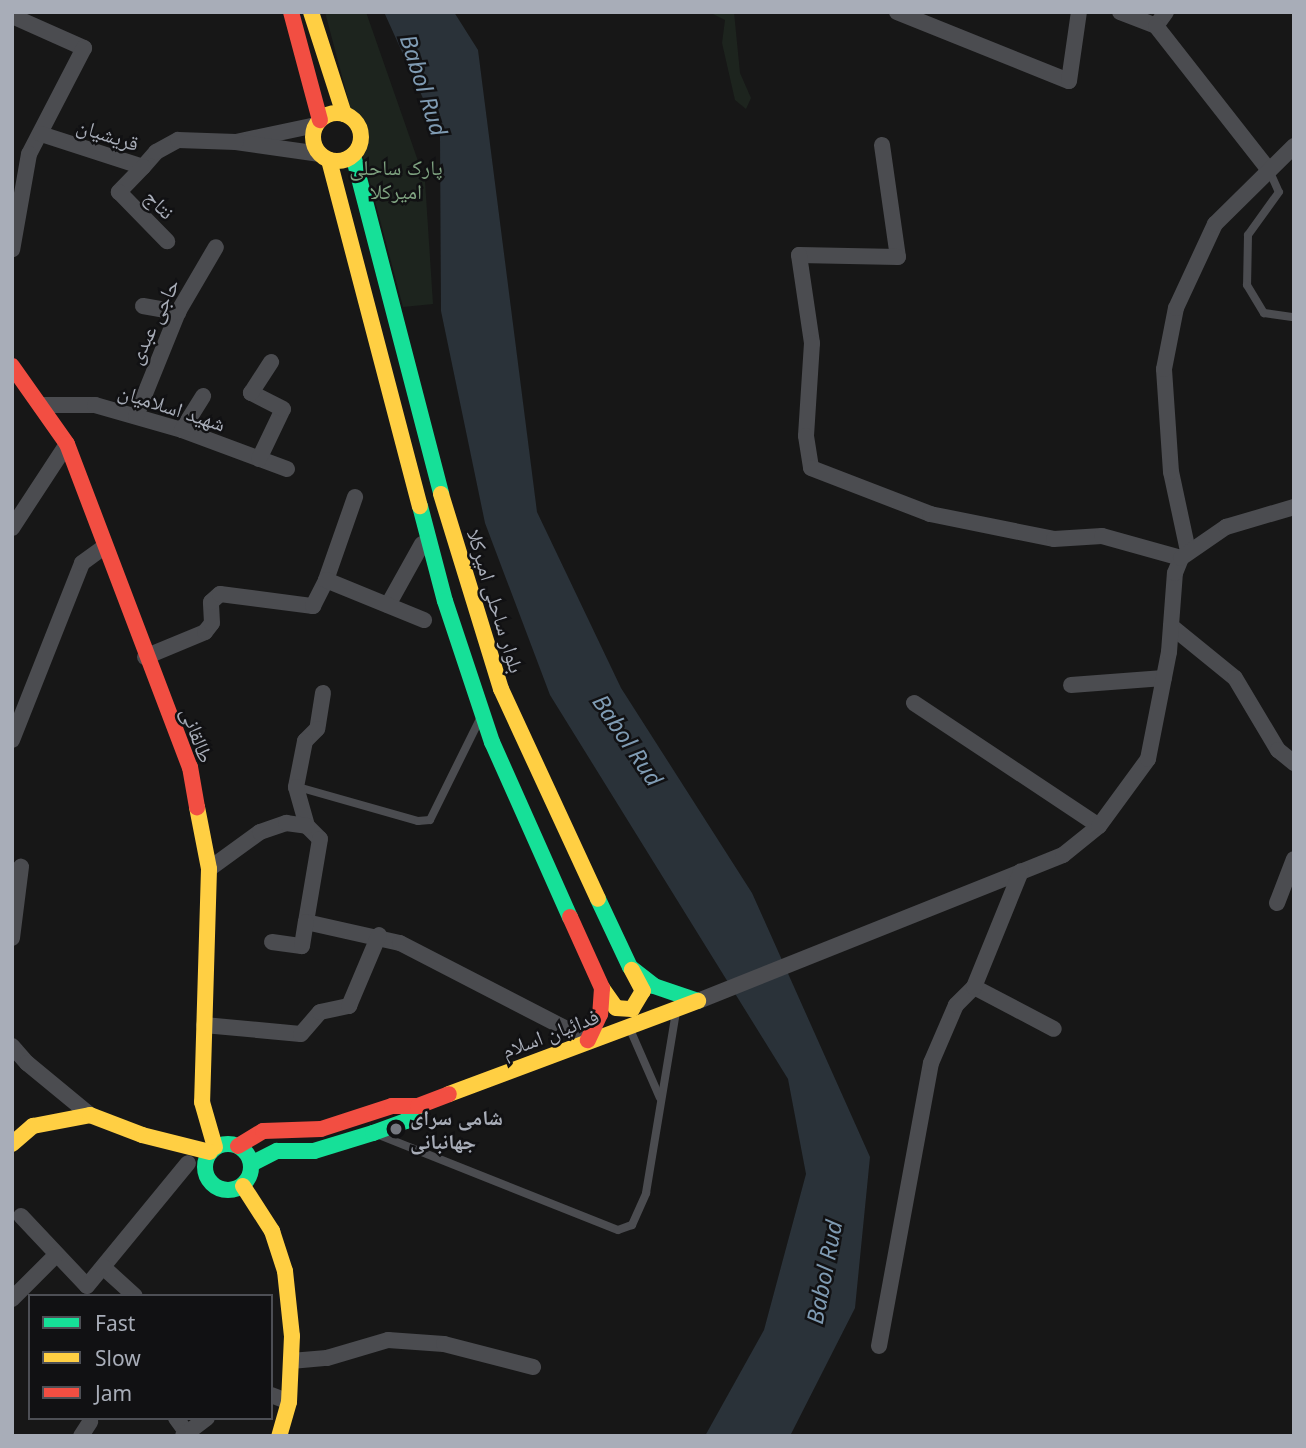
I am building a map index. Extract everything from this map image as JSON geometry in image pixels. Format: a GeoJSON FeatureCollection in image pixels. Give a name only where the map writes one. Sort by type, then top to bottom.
{"type":"FeatureCollection","features":[{"type":"Feature","properties":{"kind":"main road"},"geometry":{"type":"LineString","coordinates":[[290,12],[318,123],[313,142],[324,157],[434,568],[483,713],[602,988],[616,1008],[632,1009],[643,991],[629,967]]}},
{"type":"Feature","properties":{"kind":"main road"},"geometry":{"type":"LineString","coordinates":[[312,12],[344,114],[359,128],[360,144],[353,155],[344,160],[324,157]]}},
{"type":"Feature","properties":{"kind":"main road"},"geometry":{"type":"LineString","coordinates":[[318,123],[344,114]]}},
{"type":"Feature","properties":{"kind":"main road","name":"بلوار ساحلی امیرکلا"},"geometry":{"type":"LineString","coordinates":[[353,155],[420,425],[501,688],[629,967],[654,986],[698,1001]]}},
{"type":"Feature","properties":{"kind":"main road","name":"طالقانی"},"geometry":{"type":"LineString","coordinates":[[12,366],[67,444],[145,657],[190,768],[209,869],[202,1084],[235,1145]]}},
{"type":"Feature","properties":{"kind":"main road"},"geometry":{"type":"LineString","coordinates":[[588,1040],[600,1014],[602,988]]}},
{"type":"Feature","properties":{"kind":"main road","name":"فدائیان اسلام"},"geometry":{"type":"LineString","coordinates":[[235,1145],[263,1130],[321,1129],[392,1106],[418,1106],[588,1040],[698,1001]]}},
{"type":"Feature","properties":{"kind":"main road"},"geometry":{"type":"LineString","coordinates":[[202,1084],[212,1150],[205,1173]]}},
{"type":"Feature","properties":{"kind":"main road","name":"فدائیان اسلام"},"geometry":{"type":"LineString","coordinates":[[251,1164],[277,1152],[314,1151],[373,1133],[406,1121],[418,1106]]}},
{"type":"Feature","properties":{"kind":"main road"},"geometry":{"type":"LineString","coordinates":[[12,1144],[33,1126],[90,1115],[142,1135],[172,1143],[212,1150],[235,1145],[251,1164],[243,1186]]}},
{"type":"Feature","properties":{"kind":"main road"},"geometry":{"type":"LineString","coordinates":[[172,1143],[194,1130],[206,1115]]}},
{"type":"Feature","properties":{"kind":"main road"},"geometry":{"type":"LineString","coordinates":[[142,1135],[205,1173],[220,1190],[243,1186]]}},
{"type":"Feature","properties":{"kind":"main road"},"geometry":{"type":"LineString","coordinates":[[243,1186],[272,1231],[285,1271],[291,1361],[289,1402],[279,1436]]}},
{"type":"Feature","properties":{"kind":"street"},"geometry":{"type":"LineString","coordinates":[[897,12],[1069,81],[1079,12]]}},
{"type":"Feature","properties":{"kind":"street"},"geometry":{"type":"LineString","coordinates":[[1120,12],[1156,26],[1269,170]]}},
{"type":"Feature","properties":{"kind":"street"},"geometry":{"type":"LineString","coordinates":[[1156,26],[1166,12]]}},
{"type":"Feature","properties":{"kind":"street"},"geometry":{"type":"LineString","coordinates":[[12,16],[39,19],[84,48],[41,134],[19,166],[12,250]]}},
{"type":"Feature","properties":{"kind":"street"},"geometry":{"type":"LineString","coordinates":[[236,142],[318,123]]}},
{"type":"Feature","properties":{"kind":"street","name":"قریشیان"},"geometry":{"type":"LineString","coordinates":[[41,134],[144,167],[156,152],[178,140],[236,142]]}},
{"type":"Feature","properties":{"kind":"street"},"geometry":{"type":"LineString","coordinates":[[236,142],[324,157]]}},
{"type":"Feature","properties":{"kind":"street"},"geometry":{"type":"LineString","coordinates":[[882,145],[898,257],[799,255],[812,343],[806,436],[811,468],[930,514],[1054,539],[1102,536],[1185,554]]}},
{"type":"Feature","properties":{"kind":"street"},"geometry":{"type":"LineString","coordinates":[[1185,554],[1171,472],[1164,369],[1176,308],[1215,224],[1294,146]]}},
{"type":"Feature","properties":{"kind":"street","name":"نتاج"},"geometry":{"type":"LineString","coordinates":[[144,167],[119,192],[167,241]]}},
{"type":"Feature","properties":{"kind":"street","name":"حاجی عبدی"},"geometry":{"type":"LineString","coordinates":[[136,416],[178,312],[216,247]]}},
{"type":"Feature","properties":{"kind":"street"},"geometry":{"type":"LineString","coordinates":[[143,306],[178,312]]}},
{"type":"Feature","properties":{"kind":"street"},"geometry":{"type":"LineString","coordinates":[[259,459],[283,409],[251,393],[271,362]]}},
{"type":"Feature","properties":{"kind":"street"},"geometry":{"type":"LineString","coordinates":[[182,429],[203,396]]}},
{"type":"Feature","properties":{"kind":"street","name":"شهید اسلامیان"},"geometry":{"type":"LineString","coordinates":[[41,404],[95,405],[182,429],[287,469]]}},
{"type":"Feature","properties":{"kind":"street"},"geometry":{"type":"LineString","coordinates":[[12,528],[67,444]]}},
{"type":"Feature","properties":{"kind":"street"},"geometry":{"type":"LineString","coordinates":[[145,657],[205,632],[212,623],[211,602],[220,594],[313,606],[326,580],[355,497]]}},
{"type":"Feature","properties":{"kind":"street"},"geometry":{"type":"LineString","coordinates":[[698,1001],[854,942],[1063,855],[1099,826],[1148,758],[1164,678],[1175,573],[1185,554],[1226,527],[1292,510]]}},
{"type":"Feature","properties":{"kind":"street"},"geometry":{"type":"LineString","coordinates":[[388,605],[422,544]]}},
{"type":"Feature","properties":{"kind":"street"},"geometry":{"type":"LineString","coordinates":[[12,740],[82,563],[104,547]]}},
{"type":"Feature","properties":{"kind":"street"},"geometry":{"type":"LineString","coordinates":[[326,580],[424,620]]}},
{"type":"Feature","properties":{"kind":"street"},"geometry":{"type":"LineString","coordinates":[[1171,626],[1235,678],[1278,750],[1294,763]]}},
{"type":"Feature","properties":{"kind":"street"},"geometry":{"type":"LineString","coordinates":[[1071,685],[1164,678]]}},
{"type":"Feature","properties":{"kind":"street"},"geometry":{"type":"LineString","coordinates":[[272,942],[302,946],[320,839],[307,827],[296,787],[305,741],[317,729],[323,693]]}},
{"type":"Feature","properties":{"kind":"street"},"geometry":{"type":"LineString","coordinates":[[914,702],[1099,826]]}},
{"type":"Feature","properties":{"kind":"street"},"geometry":{"type":"LineString","coordinates":[[209,869],[260,832],[286,823],[307,827]]}},
{"type":"Feature","properties":{"kind":"street"},"geometry":{"type":"LineString","coordinates":[[1277,904],[1294,859]]}},
{"type":"Feature","properties":{"kind":"street"},"geometry":{"type":"LineString","coordinates":[[12,938],[21,867]]}},
{"type":"Feature","properties":{"kind":"street"},"geometry":{"type":"LineString","coordinates":[[879,1346],[931,1063],[956,1005],[974,987],[1021,871]]}},
{"type":"Feature","properties":{"kind":"street"},"geometry":{"type":"LineString","coordinates":[[306,922],[379,935],[588,1040]]}},
{"type":"Feature","properties":{"kind":"street"},"geometry":{"type":"LineString","coordinates":[[204,1025],[301,1034],[320,1012],[349,1006],[379,935]]}},
{"type":"Feature","properties":{"kind":"street"},"geometry":{"type":"LineString","coordinates":[[974,987],[1054,1029]]}},
{"type":"Feature","properties":{"kind":"street"},"geometry":{"type":"LineString","coordinates":[[12,1046],[90,1115]]}},
{"type":"Feature","properties":{"kind":"street"},"geometry":{"type":"LineString","coordinates":[[56,1121],[62,1092]]}},
{"type":"Feature","properties":{"kind":"street"},"geometry":{"type":"LineString","coordinates":[[21,1216],[55,1256],[87,1286],[188,1163]]}},
{"type":"Feature","properties":{"kind":"street"},"geometry":{"type":"LineString","coordinates":[[12,1299],[55,1256]]}},
{"type":"Feature","properties":{"kind":"street"},"geometry":{"type":"LineString","coordinates":[[103,1267],[133,1294]]}},
{"type":"Feature","properties":{"kind":"street"},"geometry":{"type":"LineString","coordinates":[[291,1361],[327,1357],[388,1340],[444,1344],[533,1367]]}},
{"type":"Feature","properties":{"kind":"street"},"geometry":{"type":"LineString","coordinates":[[273,1396],[289,1402]]}},
{"type":"Feature","properties":{"kind":"street"},"geometry":{"type":"LineString","coordinates":[[185,1434],[204,1420]]}},
{"type":"Feature","properties":{"kind":"lane"},"geometry":{"type":"LineString","coordinates":[[1269,170],[1279,192],[1248,235],[1247,285],[1264,313],[1294,317]]}},
{"type":"Feature","properties":{"kind":"lane"},"geometry":{"type":"LineString","coordinates":[[296,787],[418,821],[430,820],[483,713]]}},
{"type":"Feature","properties":{"kind":"lane"},"geometry":{"type":"LineString","coordinates":[[373,1133],[618,1230],[640,1216],[677,1007]]}},
{"type":"Feature","properties":{"kind":"lane"},"geometry":{"type":"LineString","coordinates":[[628,1026],[660,1098]]}},
{"type":"Feature","properties":{"kind":"green space","name":"پارک ساحلی امیرکلا"},"geometry":{"type":"Polygon","coordinates":[[[325,12],[366,12],[425,181],[433,304],[403,307],[325,12]]]}},
{"type":"Feature","properties":{"kind":"green space"},"geometry":{"type":"Polygon","coordinates":[[[709,12],[734,12],[740,73],[751,98],[746,109],[735,100],[722,43],[725,20],[709,12]]]}},
{"type":"Feature","properties":{"kind":"water","name":"Babol Rud"},"geometry":{"type":"Polygon","coordinates":[[[384,12],[454,12],[478,50],[537,512],[621,688],[752,893],[870,1157],[855,1308],[790,1436],[705,1436],[764,1330],[806,1174],[788,1079],[550,695],[485,523],[441,311],[440,136],[384,12]]]}},
{"type":"Feature","properties":{"kind":"traffic: fast"},"geometry":{"type":"LineString","coordinates":[[353,155],[441,494]]}},
{"type":"Feature","properties":{"kind":"traffic: fast"},"geometry":{"type":"LineString","coordinates":[[420,506],[445,601],[492,742],[570,917]]}},
{"type":"Feature","properties":{"kind":"traffic: fast"},"geometry":{"type":"LineString","coordinates":[[598,899],[630,967],[654,986],[698,1001]]}},
{"type":"Feature","properties":{"kind":"traffic: fast"},"geometry":{"type":"LineString","coordinates":[[251,1164],[277,1151],[314,1151],[373,1133],[406,1121],[418,1106]]}},
{"type":"Feature","properties":{"kind":"traffic: fast"},"geometry":{"type":"LineString","coordinates":[[228,1144],[245,1150],[251,1167],[245,1184],[228,1190],[211,1184],[205,1167],[211,1150],[228,1144]]}},
{"type":"Feature","properties":{"kind":"traffic: slow"},"geometry":{"type":"LineString","coordinates":[[311,12],[344,114]]}},
{"type":"Feature","properties":{"kind":"traffic: slow"},"geometry":{"type":"LineString","coordinates":[[337,113],[354,120],[361,137],[354,154],[337,161],[320,154],[313,137],[320,120],[337,113]]}},
{"type":"Feature","properties":{"kind":"traffic: slow"},"geometry":{"type":"LineString","coordinates":[[329,160],[420,506]]}},
{"type":"Feature","properties":{"kind":"traffic: slow"},"geometry":{"type":"LineString","coordinates":[[441,494],[501,689],[598,899]]}},
{"type":"Feature","properties":{"kind":"traffic: slow"},"geometry":{"type":"LineString","coordinates":[[197,807],[209,869],[202,1102],[215,1147]]}},
{"type":"Feature","properties":{"kind":"traffic: slow"},"geometry":{"type":"LineString","coordinates":[[602,988],[616,1008],[632,1009],[643,991],[632,970]]}},
{"type":"Feature","properties":{"kind":"traffic: slow"},"geometry":{"type":"LineString","coordinates":[[449,1094],[698,1001]]}},
{"type":"Feature","properties":{"kind":"traffic: slow"},"geometry":{"type":"LineString","coordinates":[[12,1144],[33,1126],[90,1115],[142,1135],[210,1152]]}},
{"type":"Feature","properties":{"kind":"traffic: slow"},"geometry":{"type":"LineString","coordinates":[[243,1186],[272,1231],[285,1271],[292,1336],[289,1402],[279,1436]]}},
{"type":"Feature","properties":{"kind":"traffic: jam"},"geometry":{"type":"LineString","coordinates":[[291,12],[320,120]]}},
{"type":"Feature","properties":{"kind":"traffic: jam"},"geometry":{"type":"LineString","coordinates":[[12,366],[67,444],[190,767],[197,807]]}},
{"type":"Feature","properties":{"kind":"traffic: jam"},"geometry":{"type":"LineString","coordinates":[[570,917],[602,988],[600,1014],[588,1040]]}},
{"type":"Feature","properties":{"kind":"traffic: jam"},"geometry":{"type":"LineString","coordinates":[[238,1146],[263,1131],[321,1129],[392,1106],[418,1106],[449,1094]]}},
{"type":"Feature","properties":{"kind":"place","name":"شامی سرای جهانبانی"},"geometry":{"type":"Point","coordinates":[396,1129]}}]}
